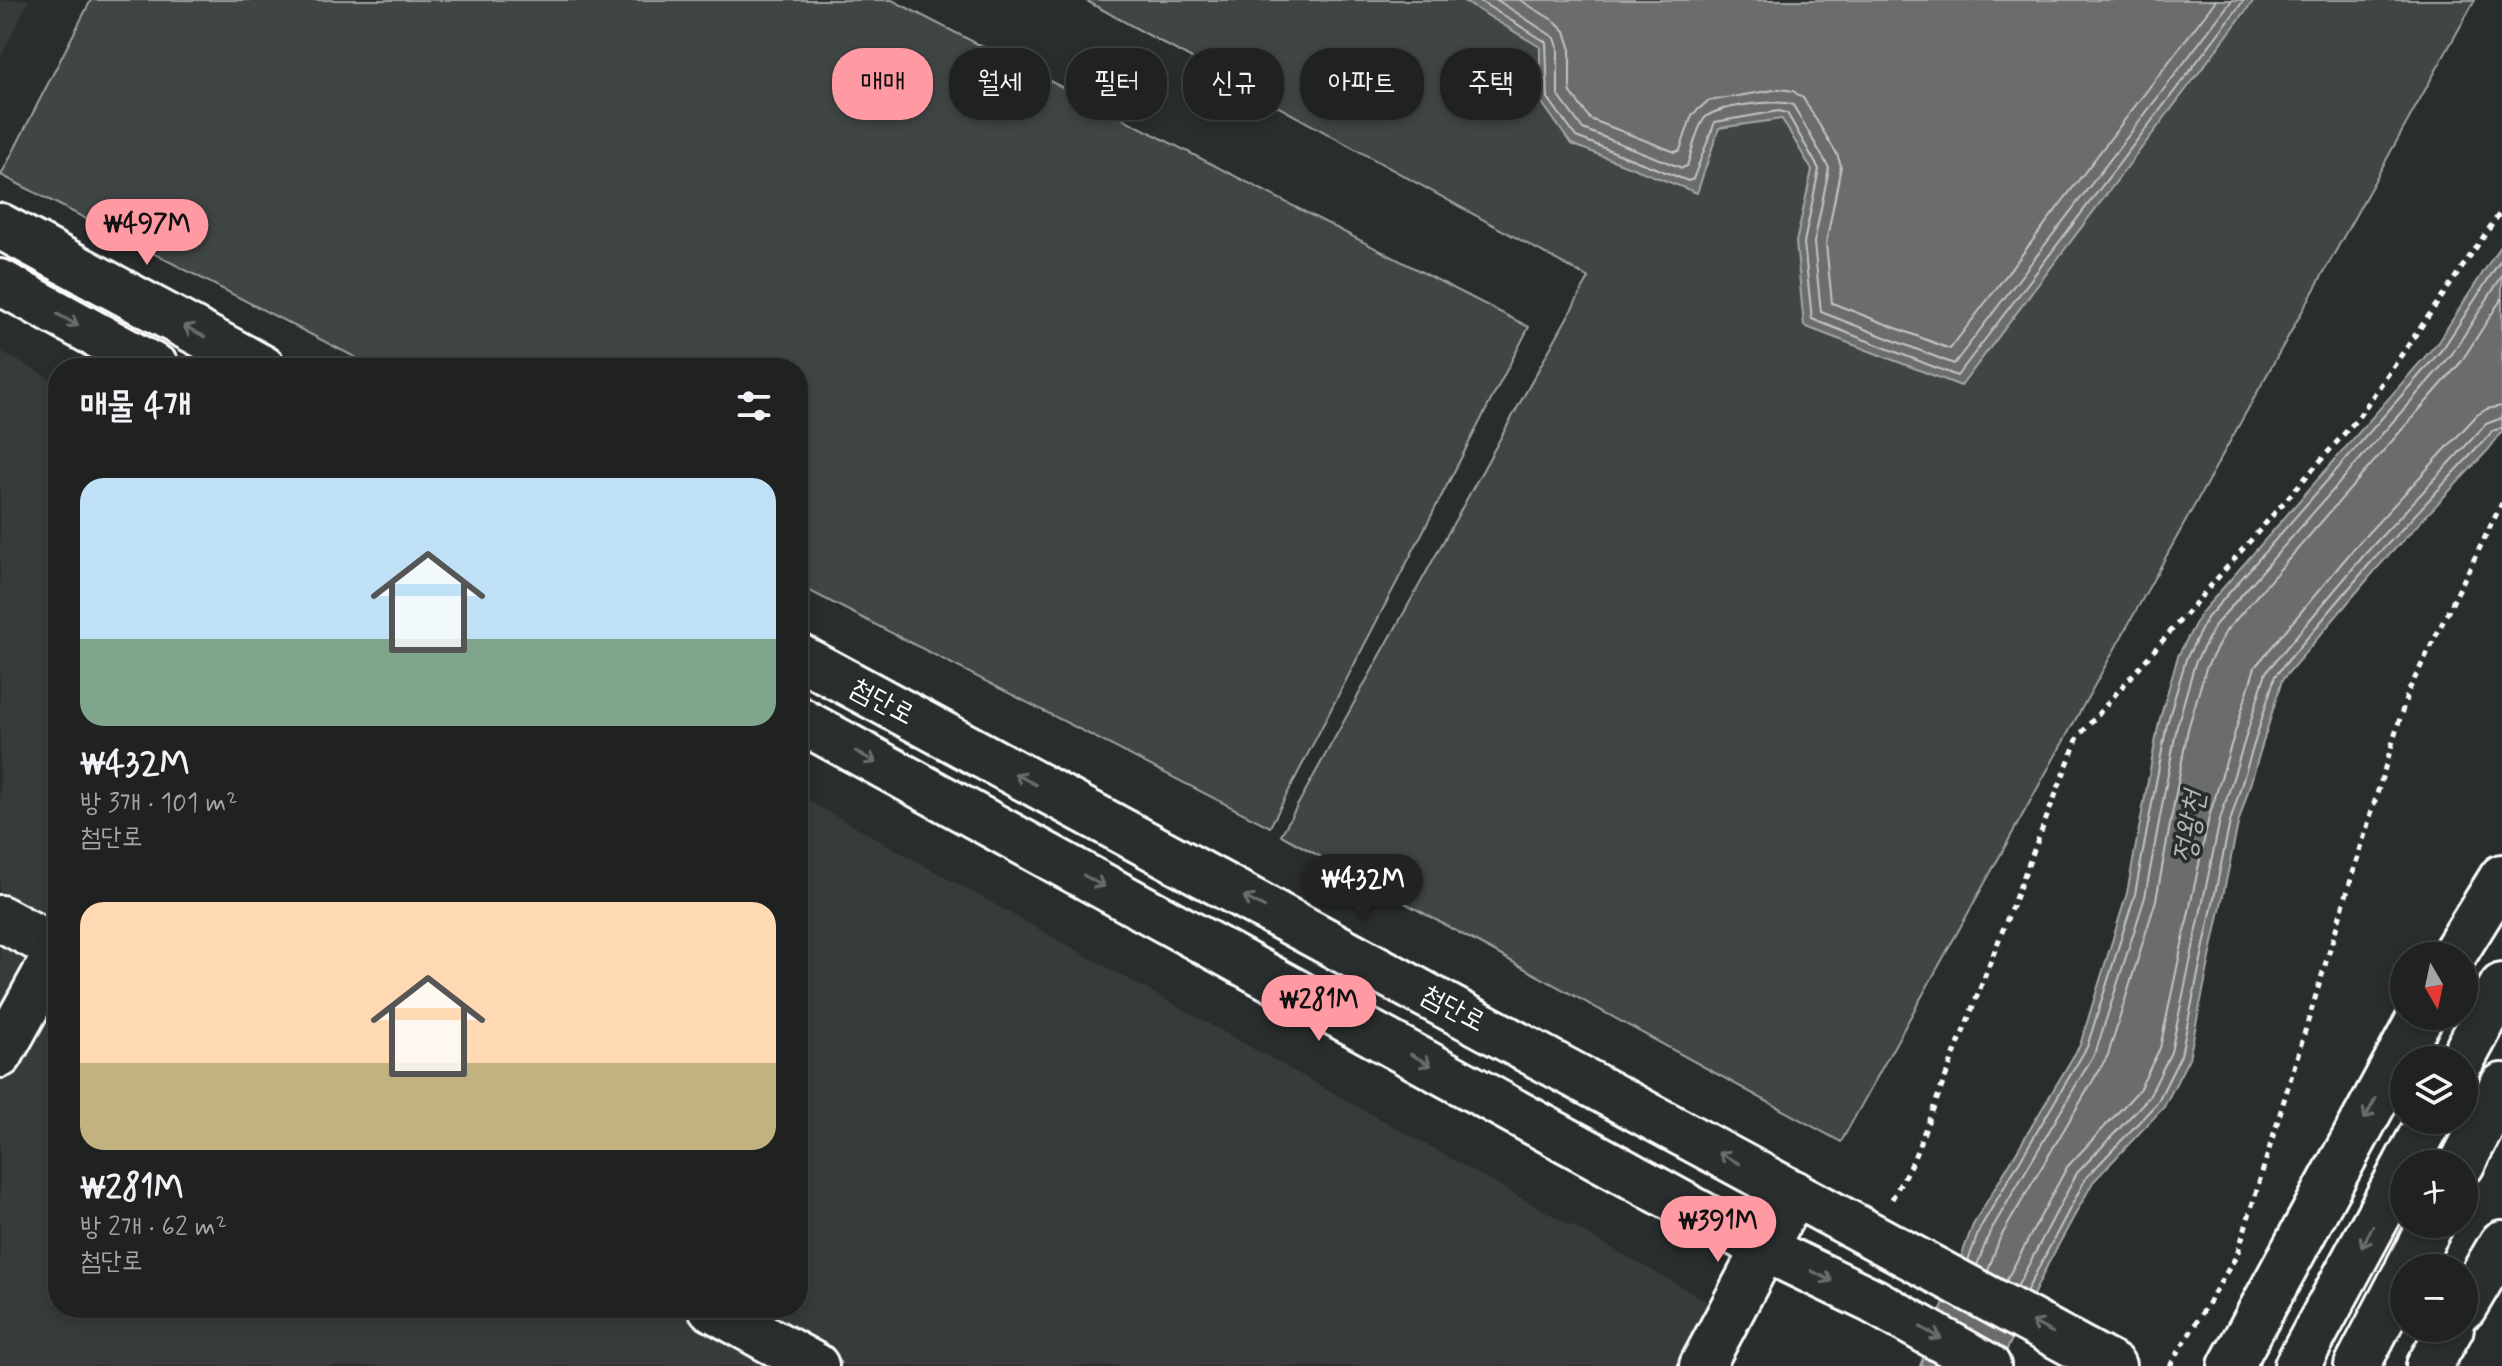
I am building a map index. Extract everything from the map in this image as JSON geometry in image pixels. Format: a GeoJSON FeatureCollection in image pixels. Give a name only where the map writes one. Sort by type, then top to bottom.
{"type":"FeatureCollection","features":[{"type":"Feature","properties":{"kind":"main road"},"geometry":{"type":"LineString","coordinates":[[0,226],[244,358]]}},
{"type":"Feature","properties":{"kind":"main road"},"geometry":{"type":"LineString","coordinates":[[0,282],[139,358]]}},
{"type":"Feature","properties":{"kind":"main road","name":"첨단로"},"geometry":{"type":"LineString","coordinates":[[808,661],[2112,1365]]}},
{"type":"Feature","properties":{"kind":"main road","name":"첨단로"},"geometry":{"type":"LineString","coordinates":[[808,724],[1765,1249],[1873,1301],[1988,1366]]}},
{"type":"Feature","properties":{"kind":"main road"},"geometry":{"type":"LineString","coordinates":[[2462,942],[2502,877]]}},
{"type":"Feature","properties":{"kind":"main road"},"geometry":{"type":"LineString","coordinates":[[0,918],[48,944]]}},
{"type":"Feature","properties":{"kind":"main road"},"geometry":{"type":"LineString","coordinates":[[0,1055],[48,968]]}},
{"type":"Feature","properties":{"kind":"main road"},"geometry":{"type":"LineString","coordinates":[[2470,1046],[2502,986]]}},
{"type":"Feature","properties":{"kind":"main road"},"geometry":{"type":"LineString","coordinates":[[2231,1366],[2413,1030]]}},
{"type":"Feature","properties":{"kind":"main road"},"geometry":{"type":"LineString","coordinates":[[2469,1150],[2502,1086]]}},
{"type":"Feature","properties":{"kind":"main road"},"geometry":{"type":"LineString","coordinates":[[1702,1366],[1794,1193]]}},
{"type":"Feature","properties":{"kind":"main road"},"geometry":{"type":"LineString","coordinates":[[2297,1366],[2390,1194]]}},
{"type":"Feature","properties":{"kind":"main road"},"geometry":{"type":"LineString","coordinates":[[2478,1283],[2502,1243]]}},
{"type":"Feature","properties":{"kind":"main road"},"geometry":{"type":"LineString","coordinates":[[2357,1366],[2390,1303]]}},
{"type":"Feature","properties":{"kind":"main road"},"geometry":{"type":"LineString","coordinates":[[729,1318],[816,1366]]}},
{"type":"Feature","properties":{"kind":"main road"},"geometry":{"type":"LineString","coordinates":[[2429,1366],[2443,1342]]}},
{"type":"Feature","properties":{"kind":"path"},"geometry":{"type":"LineString","coordinates":[[1884,1242],[2078,737],[2357,419],[2502,210]]}},
{"type":"Feature","properties":{"kind":"path"},"geometry":{"type":"LineString","coordinates":[[2170,1366],[2237,1255],[2408,692],[2502,503]]}},
{"type":"Feature","properties":{"kind":"shaded area"},"geometry":{"type":"Polygon","coordinates":[[[0,0],[29,0],[0,58],[0,0]]]}},
{"type":"Feature","properties":{"kind":"shaded area"},"geometry":{"type":"Polygon","coordinates":[[[91,0],[892,0],[986,48],[949,48],[949,120],[1050,120],[1050,81],[1066,89],[1066,120],[1126,120],[1529,327],[1270,827],[808,590],[808,358],[357,358],[1,175],[91,0]]]}},
{"type":"Feature","properties":{"kind":"shaded area"},"geometry":{"type":"Polygon","coordinates":[[[1085,0],[2475,0],[1841,1142],[1281,835],[1589,278],[1303,120],[1424,120],[1424,48],[1300,48],[1300,119],[1284,110],[1284,48],[1183,48],[1183,54],[1085,0]]]}},
{"type":"Feature","properties":{"kind":"shaded area"},"geometry":{"type":"Polygon","coordinates":[[[0,351],[48,377],[48,1318],[808,1318],[808,801],[1748,1324],[1725,1366],[0,1366],[0,351]]]}},
{"type":"Feature","properties":{"kind":"water"},"geometry":{"type":"Polygon","coordinates":[[[1462,0],[2254,0],[1961,386],[1804,326],[1796,242],[1812,170],[1782,119],[1719,128],[1697,193],[1571,144],[1541,101],[1540,47],[1462,0]]]}},
{"type":"Feature","properties":{"kind":"water","name":"정왕천"},"geometry":{"type":"Polygon","coordinates":[[[2502,243],[2502,432],[2378,567],[2282,680],[2238,824],[2189,1058],[2164,1107],[2093,1182],[2048,1264],[1999,1366],[1920,1366],[1973,1225],[2080,1045],[2127,893],[2159,722],[2178,656],[2201,613],[2438,342],[2502,243]]]}}]}
